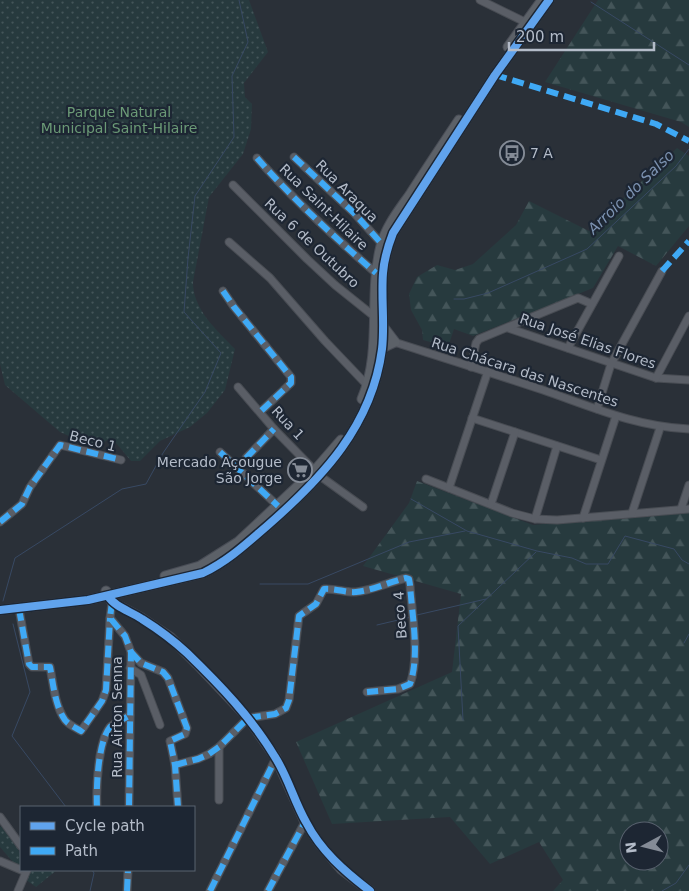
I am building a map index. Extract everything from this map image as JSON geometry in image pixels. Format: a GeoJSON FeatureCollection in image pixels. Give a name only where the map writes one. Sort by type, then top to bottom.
{"type":"FeatureCollection","features":[{"type":"Feature","properties":{"kind":"main road"},"geometry":{"type":"LineString","coordinates":[[5,607],[19,609],[108,596],[203,573],[220,565],[286,509],[344,446],[362,413],[372,389],[382,348],[383,273],[386,251],[402,212],[525,22],[542,0]]}},
{"type":"Feature","properties":{"kind":"main road"},"geometry":{"type":"LineString","coordinates":[[367,384],[375,337],[376,272],[382,244],[388,230],[549,0]]}},
{"type":"Feature","properties":{"kind":"main road"},"geometry":{"type":"LineString","coordinates":[[5,607],[66,598],[108,596],[200,566],[238,542],[318,473],[340,442],[355,414],[382,338],[376,288]]}},
{"type":"Feature","properties":{"kind":"main road"},"geometry":{"type":"LineString","coordinates":[[382,325],[395,342],[382,348]]}},
{"type":"Feature","properties":{"kind":"main road"},"geometry":{"type":"LineString","coordinates":[[108,596],[170,637],[248,718],[276,758],[305,822],[319,844],[341,868],[370,891]]}},
{"type":"Feature","properties":{"kind":"street"},"geometry":{"type":"LineString","coordinates":[[480,0],[525,22]]}},
{"type":"Feature","properties":{"kind":"street","name":"Rua Araqua"},"geometry":{"type":"LineString","coordinates":[[294,157],[354,213],[382,244]]}},
{"type":"Feature","properties":{"kind":"street","name":"Rua Saint-Hilaire"},"geometry":{"type":"LineString","coordinates":[[257,158],[279,183],[338,240],[376,272]]}},
{"type":"Feature","properties":{"kind":"street","name":"Rua 6 de Outubro"},"geometry":{"type":"LineString","coordinates":[[233,185],[308,260],[335,285],[375,317]]}},
{"type":"Feature","properties":{"kind":"street"},"geometry":{"type":"LineString","coordinates":[[229,242],[270,278],[325,341],[367,384]]}},
{"type":"Feature","properties":{"kind":"street"},"geometry":{"type":"LineString","coordinates":[[568,348],[619,256]]}},
{"type":"Feature","properties":{"kind":"street"},"geometry":{"type":"LineString","coordinates":[[597,409],[611,364],[662,271]]}},
{"type":"Feature","properties":{"kind":"street"},"geometry":{"type":"LineString","coordinates":[[223,291],[291,377],[291,384],[260,412]]}},
{"type":"Feature","properties":{"kind":"street"},"geometry":{"type":"LineString","coordinates":[[471,367],[477,341],[578,298],[592,304]]}},
{"type":"Feature","properties":{"kind":"street"},"geometry":{"type":"LineString","coordinates":[[656,378],[689,316]]}},
{"type":"Feature","properties":{"kind":"street","name":"Rua José Elias Flores"},"geometry":{"type":"LineString","coordinates":[[508,328],[656,378],[689,380]]}},
{"type":"Feature","properties":{"kind":"street","name":"Rua Chácara das Nascentes"},"geometry":{"type":"LineString","coordinates":[[382,338],[488,371],[616,416],[660,428],[689,429]]}},
{"type":"Feature","properties":{"kind":"street"},"geometry":{"type":"LineString","coordinates":[[449,488],[488,371]]}},
{"type":"Feature","properties":{"kind":"street","name":"Rua 1"},"geometry":{"type":"LineString","coordinates":[[238,387],[274,429],[318,473],[363,506]]}},
{"type":"Feature","properties":{"kind":"street"},"geometry":{"type":"LineString","coordinates":[[583,518],[616,416]]}},
{"type":"Feature","properties":{"kind":"street"},"geometry":{"type":"LineString","coordinates":[[472,418],[601,460]]}},
{"type":"Feature","properties":{"kind":"street"},"geometry":{"type":"LineString","coordinates":[[632,513],[660,428]]}},
{"type":"Feature","properties":{"kind":"street"},"geometry":{"type":"LineString","coordinates":[[246,458],[274,429]]}},
{"type":"Feature","properties":{"kind":"street"},"geometry":{"type":"LineString","coordinates":[[491,504],[515,432]]}},
{"type":"Feature","properties":{"kind":"street","name":"Beco 1"},"geometry":{"type":"LineString","coordinates":[[0,522],[22,504],[30,487],[60,445],[121,460]]}},
{"type":"Feature","properties":{"kind":"street"},"geometry":{"type":"LineString","coordinates":[[535,519],[557,446]]}},
{"type":"Feature","properties":{"kind":"street"},"geometry":{"type":"LineString","coordinates":[[220,452],[278,506]]}},
{"type":"Feature","properties":{"kind":"street"},"geometry":{"type":"LineString","coordinates":[[426,479],[512,513],[535,519],[557,520],[685,509],[689,486]]}},
{"type":"Feature","properties":{"kind":"street","name":"Beco 4"},"geometry":{"type":"LineString","coordinates":[[248,718],[275,714],[286,708],[292,679],[299,616],[316,604],[324,589],[353,592],[367,591],[387,583],[406,578],[409,579],[415,655],[410,684],[398,689],[367,692]]}},
{"type":"Feature","properties":{"kind":"street"},"geometry":{"type":"LineString","coordinates":[[19,609],[29,664],[32,668],[50,667],[62,714],[66,721],[81,731],[102,700],[106,690],[110,618],[108,596]]}},
{"type":"Feature","properties":{"kind":"street","name":"Rua Airton Senna"},"geometry":{"type":"LineString","coordinates":[[110,618],[125,636],[131,652],[129,806]]}},
{"type":"Feature","properties":{"kind":"street"},"geometry":{"type":"LineString","coordinates":[[131,652],[141,663],[163,672],[168,678],[187,728],[185,734],[170,741],[175,766],[178,806]]}},
{"type":"Feature","properties":{"kind":"street"},"geometry":{"type":"LineString","coordinates":[[130,668],[141,675],[160,725]]}},
{"type":"Feature","properties":{"kind":"street"},"geometry":{"type":"LineString","coordinates":[[98,806],[98,763],[104,741],[111,727],[130,715]]}},
{"type":"Feature","properties":{"kind":"street"},"geometry":{"type":"LineString","coordinates":[[175,766],[198,759],[219,747],[248,718]]}},
{"type":"Feature","properties":{"kind":"street"},"geometry":{"type":"LineString","coordinates":[[219,747],[219,800]]}},
{"type":"Feature","properties":{"kind":"street"},"geometry":{"type":"LineString","coordinates":[[210,891],[276,758]]}},
{"type":"Feature","properties":{"kind":"street"},"geometry":{"type":"LineString","coordinates":[[0,817],[20,845]]}},
{"type":"Feature","properties":{"kind":"street"},"geometry":{"type":"LineString","coordinates":[[268,891],[305,822]]}},
{"type":"Feature","properties":{"kind":"street"},"geometry":{"type":"LineString","coordinates":[[0,861],[20,869]]}},
{"type":"Feature","properties":{"kind":"street"},"geometry":{"type":"LineString","coordinates":[[18,891],[26,871]]}},
{"type":"Feature","properties":{"kind":"street"},"geometry":{"type":"LineString","coordinates":[[127,891],[128,871]]}},
{"type":"Feature","properties":{"kind":"green space","name":"Parque Natural Municipal Saint-Hilaire"},"geometry":{"type":"Polygon","coordinates":[[[0,0],[249,0],[268,52],[244,83],[245,97],[252,104],[251,129],[243,154],[209,197],[193,282],[197,302],[207,319],[235,349],[225,390],[207,413],[190,427],[160,441],[140,461],[131,461],[116,443],[107,440],[97,449],[60,432],[5,385],[0,364],[0,0]]]}},
{"type":"Feature","properties":{"kind":"green space"},"geometry":{"type":"Polygon","coordinates":[[[598,0],[689,0],[689,127],[681,122],[545,82],[598,0]]]}},
{"type":"Feature","properties":{"kind":"green space"},"geometry":{"type":"Polygon","coordinates":[[[677,148],[689,156],[689,226],[656,266],[618,246],[593,288],[473,336],[454,329],[448,347],[423,340],[422,330],[411,310],[409,294],[417,277],[437,265],[455,270],[473,264],[516,225],[529,201],[589,231],[677,148]]]}},
{"type":"Feature","properties":{"kind":"green space"},"geometry":{"type":"Polygon","coordinates":[[[417,481],[533,525],[689,510],[689,891],[553,891],[563,880],[539,842],[490,864],[450,817],[332,824],[296,742],[452,672],[461,594],[363,566],[409,503],[417,481]]]}},
{"type":"Feature","properties":{"kind":"green space"},"geometry":{"type":"Polygon","coordinates":[[[0,827],[20,852],[20,865],[18,868],[0,847],[0,827]]]}},
{"type":"Feature","properties":{"kind":"green space"},"geometry":{"type":"Polygon","coordinates":[[[30,871],[56,871],[36,887],[26,880],[30,871]]]}},
{"type":"Feature","properties":{"kind":"waterway"},"geometry":{"type":"LineString","coordinates":[[3,601],[15,558],[122,489],[146,484],[163,453],[205,392],[221,353],[184,312],[195,196],[234,137],[232,76],[248,42],[239,0]]}},
{"type":"Feature","properties":{"kind":"waterway"},"geometry":{"type":"LineString","coordinates":[[591,2],[689,65]]}},
{"type":"Feature","properties":{"kind":"waterway","name":"Arroio do Salso"},"geometry":{"type":"LineString","coordinates":[[454,299],[464,299],[488,293],[587,249],[676,166],[689,149]]}},
{"type":"Feature","properties":{"kind":"waterway"},"geometry":{"type":"LineString","coordinates":[[411,499],[467,531],[537,551],[572,558],[586,564],[608,564],[625,536],[674,549],[682,560],[689,564]]}},
{"type":"Feature","properties":{"kind":"waterway"},"geometry":{"type":"LineString","coordinates":[[260,584],[308,584],[409,542],[465,531]]}},
{"type":"Feature","properties":{"kind":"waterway"},"geometry":{"type":"LineString","coordinates":[[463,720],[458,626],[536,552]]}},
{"type":"Feature","properties":{"kind":"waterway"},"geometry":{"type":"LineString","coordinates":[[417,615],[486,599]]}},
{"type":"Feature","properties":{"kind":"waterway"},"geometry":{"type":"LineString","coordinates":[[377,625],[411,617]]}},
{"type":"Feature","properties":{"kind":"waterway"},"geometry":{"type":"LineString","coordinates":[[13,624],[30,692],[12,736],[65,806]]}},
{"type":"Feature","properties":{"kind":"waterway"},"geometry":{"type":"LineString","coordinates":[[684,643],[689,634]]}},
{"type":"Feature","properties":{"kind":"waterway"},"geometry":{"type":"LineString","coordinates":[[662,891],[676,883],[689,865]]}},
{"type":"Feature","properties":{"kind":"waterway"},"geometry":{"type":"LineString","coordinates":[[90,891],[94,873],[93,871]]}},
{"type":"Feature","properties":{"kind":"marked path"},"geometry":{"type":"LineString","coordinates":[[495,75],[656,124],[689,141]]}},
{"type":"Feature","properties":{"kind":"marked path"},"geometry":{"type":"LineString","coordinates":[[294,157],[354,213],[382,244]]}},
{"type":"Feature","properties":{"kind":"marked path"},"geometry":{"type":"LineString","coordinates":[[257,158],[314,217],[376,273]]}},
{"type":"Feature","properties":{"kind":"marked path"},"geometry":{"type":"LineString","coordinates":[[662,271],[689,241]]}},
{"type":"Feature","properties":{"kind":"marked path"},"geometry":{"type":"LineString","coordinates":[[223,291],[291,377],[291,383],[260,412]]}},
{"type":"Feature","properties":{"kind":"marked path"},"geometry":{"type":"LineString","coordinates":[[246,458],[274,429]]}},
{"type":"Feature","properties":{"kind":"marked path"},"geometry":{"type":"LineString","coordinates":[[0,522],[22,504],[30,487],[60,445],[121,460]]}},
{"type":"Feature","properties":{"kind":"marked path"},"geometry":{"type":"LineString","coordinates":[[220,452],[278,506]]}},
{"type":"Feature","properties":{"kind":"marked path"},"geometry":{"type":"LineString","coordinates":[[175,765],[209,754],[219,747],[248,718],[275,714],[286,708],[289,700],[299,616],[316,604],[324,589],[356,592],[369,590],[406,578],[409,579],[415,648],[410,684],[398,689],[367,692]]}},
{"type":"Feature","properties":{"kind":"marked path"},"geometry":{"type":"LineString","coordinates":[[112,602],[110,618],[125,636],[131,652],[129,806]]}},
{"type":"Feature","properties":{"kind":"marked path"},"geometry":{"type":"LineString","coordinates":[[19,609],[29,664],[32,667],[50,667],[59,708],[65,720],[81,731],[102,701],[106,690],[110,618]]}},
{"type":"Feature","properties":{"kind":"marked path"},"geometry":{"type":"LineString","coordinates":[[131,652],[141,663],[163,672],[168,678],[187,728],[185,734],[170,741],[175,765],[178,806]]}},
{"type":"Feature","properties":{"kind":"marked path"},"geometry":{"type":"LineString","coordinates":[[97,806],[100,754],[106,734],[112,725],[130,715]]}},
{"type":"Feature","properties":{"kind":"marked path"},"geometry":{"type":"LineString","coordinates":[[210,891],[276,758]]}},
{"type":"Feature","properties":{"kind":"marked path"},"geometry":{"type":"LineString","coordinates":[[268,891],[305,822]]}},
{"type":"Feature","properties":{"kind":"marked path"},"geometry":{"type":"LineString","coordinates":[[127,891],[128,871]]}},
{"type":"Feature","properties":{"kind":"cycle path"},"geometry":{"type":"LineString","coordinates":[[0,610],[88,600],[203,573],[229,558],[307,489],[341,448],[356,426],[368,402],[382,349],[384,268],[386,253],[393,233],[495,75],[549,0]]}},
{"type":"Feature","properties":{"kind":"cycle path"},"geometry":{"type":"LineString","coordinates":[[108,596],[119,606],[165,635],[187,653],[223,689],[256,729],[275,757],[302,814],[319,842],[342,868],[370,891]]}},
{"type":"Feature","properties":{"kind":"place","name":"7 A"},"geometry":{"type":"Point","coordinates":[512,153]}},
{"type":"Feature","properties":{"kind":"place","name":"Mercado Açougue São Jorge"},"geometry":{"type":"Point","coordinates":[300,470]}}]}
